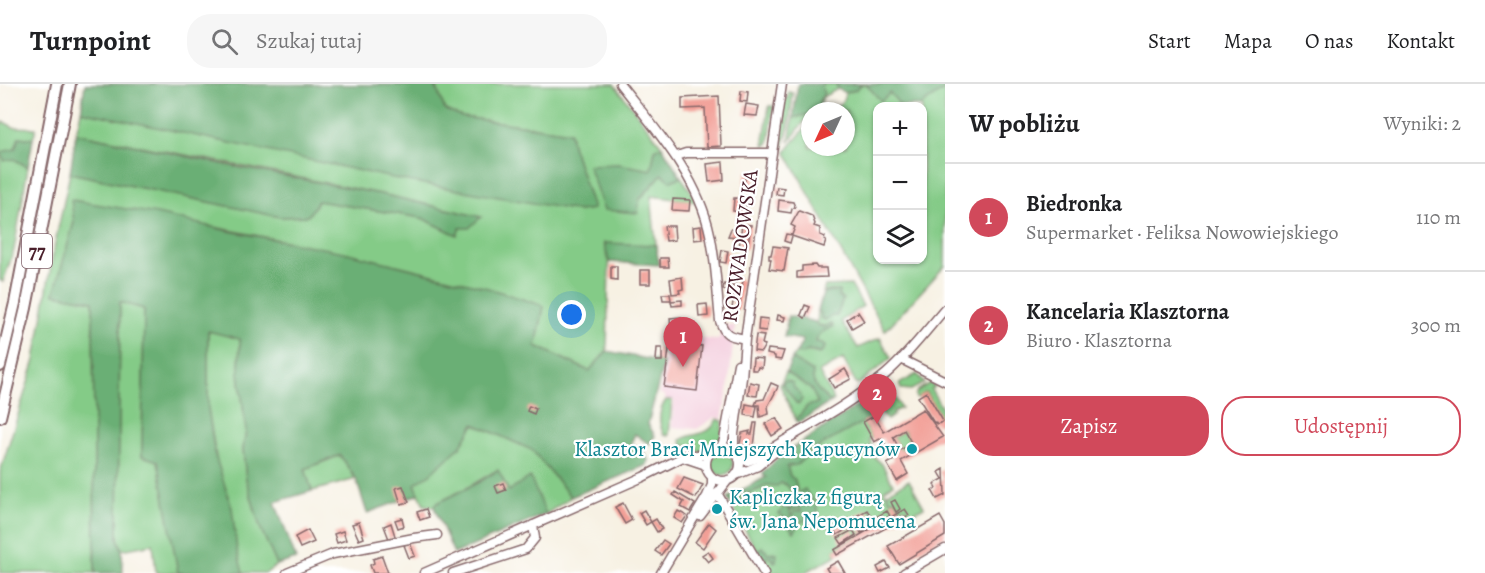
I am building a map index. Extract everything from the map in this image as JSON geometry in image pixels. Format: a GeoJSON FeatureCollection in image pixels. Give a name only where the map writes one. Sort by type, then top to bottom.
{"type":"FeatureCollection","features":[{"type":"Feature","properties":{"kind":"main road","name":"77"},"geometry":{"type":"LineString","coordinates":[[0,366],[15,303],[57,84]]}},
{"type":"Feature","properties":{"kind":"main road","name":"77"},"geometry":{"type":"LineString","coordinates":[[0,417],[26,308],[70,84]]}},
{"type":"Feature","properties":{"kind":"street"},"geometry":{"type":"LineString","coordinates":[[620,84],[676,156],[701,207],[709,232],[723,333],[744,341]]}},
{"type":"Feature","properties":{"kind":"street","name":"ROZWADOWSKA"},"geometry":{"type":"LineString","coordinates":[[721,447],[744,341],[782,84]]}},
{"type":"Feature","properties":{"kind":"street"},"geometry":{"type":"LineString","coordinates":[[676,156],[686,153],[771,153]]}},
{"type":"Feature","properties":{"kind":"street"},"geometry":{"type":"LineString","coordinates":[[661,573],[690,528],[712,485],[712,477],[706,465],[708,455],[712,451],[721,447],[744,461],[752,460],[792,437],[867,389],[902,359],[945,309]]}},
{"type":"Feature","properties":{"kind":"street","name":"ROZWADOWSKA"},"geometry":{"type":"LineString","coordinates":[[737,455],[734,434],[742,378],[744,341]]}},
{"type":"Feature","properties":{"kind":"street"},"geometry":{"type":"LineString","coordinates":[[902,359],[945,381]]}},
{"type":"Feature","properties":{"kind":"street"},"geometry":{"type":"LineString","coordinates":[[690,528],[728,480],[758,466],[792,437]]}},
{"type":"Feature","properties":{"kind":"street"},"geometry":{"type":"LineString","coordinates":[[424,573],[682,457],[693,454],[708,455]]}},
{"type":"Feature","properties":{"kind":"street"},"geometry":{"type":"LineString","coordinates":[[736,475],[740,464],[737,455]]}},
{"type":"Feature","properties":{"kind":"street"},"geometry":{"type":"LineString","coordinates":[[682,457],[706,465]]}},
{"type":"Feature","properties":{"kind":"street"},"geometry":{"type":"LineString","coordinates":[[712,477],[722,481],[728,480]]}},
{"type":"Feature","properties":{"kind":"street"},"geometry":{"type":"LineString","coordinates":[[717,493],[764,573]]}},
{"type":"Feature","properties":{"kind":"street"},"geometry":{"type":"LineString","coordinates":[[456,572],[526,549],[534,538],[533,525]]}},
{"type":"Feature","properties":{"kind":"street"},"geometry":{"type":"LineString","coordinates":[[287,573],[333,554],[414,538],[437,536]]}},
{"type":"Feature","properties":{"kind":"street"},"geometry":{"type":"LineString","coordinates":[[904,573],[945,549]]}},
{"type":"Feature","properties":{"kind":"shaded area"},"geometry":{"type":"Polygon","coordinates":[[[721,325],[735,326],[728,390],[722,419],[715,417],[697,429],[672,427],[674,400],[666,400],[664,395],[660,394],[667,335],[719,340],[721,325]]]}},
{"type":"Feature","properties":{"kind":"green space"},"geometry":{"type":"Polygon","coordinates":[[[85,84],[435,85],[445,110],[462,117],[570,132],[572,145],[593,209],[579,211],[407,181],[81,111],[85,84]]]}},
{"type":"Feature","properties":{"kind":"green space"},"geometry":{"type":"Polygon","coordinates":[[[431,84],[614,84],[662,146],[655,150],[651,170],[622,165],[639,200],[663,173],[671,181],[681,177],[699,202],[651,196],[656,245],[604,244],[609,262],[607,351],[589,371],[536,346],[544,306],[486,288],[310,246],[72,200],[74,222],[55,294],[93,301],[95,573],[0,573],[0,472],[35,360],[54,248],[70,173],[280,217],[308,216],[318,201],[422,218],[457,235],[459,228],[481,217],[381,194],[76,133],[81,111],[579,211],[593,209],[572,145],[570,132],[462,117],[445,110],[436,85],[431,84]]]}},
{"type":"Feature","properties":{"kind":"green space"},"geometry":{"type":"Polygon","coordinates":[[[798,84],[823,84],[824,94],[819,102],[801,102],[801,116],[793,118],[798,84]]]}},
{"type":"Feature","properties":{"kind":"green space"},"geometry":{"type":"Polygon","coordinates":[[[823,84],[836,84],[838,89],[823,97],[819,102],[824,94],[823,84]]]}},
{"type":"Feature","properties":{"kind":"green space"},"geometry":{"type":"Polygon","coordinates":[[[836,84],[862,84],[855,90],[845,93],[838,89],[836,84]]]}},
{"type":"Feature","properties":{"kind":"green space"},"geometry":{"type":"Polygon","coordinates":[[[862,84],[866,84],[881,101],[890,93],[898,102],[873,102],[873,264],[927,264],[926,102],[945,89],[945,266],[885,331],[786,153],[801,133],[801,156],[855,156],[855,102],[842,102],[845,93],[855,90],[862,84]]]}},
{"type":"Feature","properties":{"kind":"green space"},"geometry":{"type":"Polygon","coordinates":[[[866,84],[945,84],[945,89],[926,102],[898,102],[890,93],[881,101],[866,84]]]}},
{"type":"Feature","properties":{"kind":"green space"},"geometry":{"type":"Polygon","coordinates":[[[788,92],[793,93],[789,126],[783,147],[779,148],[777,145],[784,99],[787,99],[788,92]]]}},
{"type":"Feature","properties":{"kind":"green space"},"geometry":{"type":"Polygon","coordinates":[[[769,106],[774,106],[769,142],[765,147],[764,140],[769,106]]]}},
{"type":"Feature","properties":{"kind":"green space"},"geometry":{"type":"Polygon","coordinates":[[[801,116],[801,126],[789,142],[793,118],[801,116]]]}},
{"type":"Feature","properties":{"kind":"green space"},"geometry":{"type":"Polygon","coordinates":[[[4,122],[13,127],[36,128],[33,139],[19,137],[14,159],[28,167],[14,250],[3,282],[0,280],[0,125],[4,122]]]}},
{"type":"Feature","properties":{"kind":"green space"},"geometry":{"type":"Polygon","coordinates":[[[76,133],[381,194],[481,217],[469,228],[460,228],[457,235],[422,218],[318,201],[308,216],[280,217],[70,173],[76,133]]]}},
{"type":"Feature","properties":{"kind":"green space"},"geometry":{"type":"Polygon","coordinates":[[[19,137],[33,139],[28,167],[14,159],[4,161],[1,152],[15,149],[19,137]]]}},
{"type":"Feature","properties":{"kind":"green space"},"geometry":{"type":"Polygon","coordinates":[[[662,146],[681,177],[671,181],[662,174],[639,200],[638,213],[604,210],[588,165],[619,164],[651,170],[655,150],[662,146]]]}},
{"type":"Feature","properties":{"kind":"green space"},"geometry":{"type":"Polygon","coordinates":[[[71,200],[157,214],[229,231],[344,252],[488,288],[544,306],[536,346],[589,371],[607,351],[664,362],[648,424],[655,436],[649,444],[635,434],[631,443],[643,451],[648,460],[647,465],[571,497],[532,450],[474,424],[460,447],[430,474],[415,484],[419,494],[367,513],[356,479],[340,455],[305,469],[312,491],[275,502],[296,559],[277,565],[260,527],[246,479],[243,449],[246,431],[239,372],[240,339],[208,331],[208,408],[215,455],[232,508],[237,550],[243,573],[178,573],[158,461],[142,456],[144,309],[120,302],[118,538],[122,550],[123,573],[95,573],[93,301],[54,294],[74,222],[71,200]]]}},
{"type":"Feature","properties":{"kind":"green space"},"geometry":{"type":"Polygon","coordinates":[[[604,243],[656,245],[659,265],[609,262],[604,243]]]}},
{"type":"Feature","properties":{"kind":"green space"},"geometry":{"type":"Polygon","coordinates":[[[851,285],[863,306],[841,321],[858,348],[880,338],[891,358],[857,385],[843,359],[819,372],[834,400],[831,402],[815,385],[812,372],[792,359],[796,353],[802,354],[807,351],[820,354],[825,347],[815,342],[819,334],[831,327],[817,325],[818,311],[821,313],[838,296],[839,292],[823,293],[825,286],[851,285]]]}},
{"type":"Feature","properties":{"kind":"green space"},"geometry":{"type":"Polygon","coordinates":[[[839,291],[838,296],[843,299],[837,316],[825,320],[821,318],[821,313],[818,311],[823,293],[839,291]]]}},
{"type":"Feature","properties":{"kind":"green space"},"geometry":{"type":"Polygon","coordinates":[[[120,302],[144,309],[142,456],[158,461],[181,573],[156,573],[153,544],[122,550],[118,538],[120,302]]]}},
{"type":"Feature","properties":{"kind":"green space"},"geometry":{"type":"Polygon","coordinates":[[[788,316],[816,322],[817,325],[824,327],[831,323],[833,326],[818,336],[816,342],[822,343],[825,347],[820,354],[810,350],[802,354],[796,353],[803,340],[784,337],[788,316]]]}},
{"type":"Feature","properties":{"kind":"green space"},"geometry":{"type":"Polygon","coordinates":[[[208,330],[240,339],[239,372],[246,431],[243,449],[246,479],[260,527],[277,565],[266,573],[235,573],[208,408],[208,330]]]}},
{"type":"Feature","properties":{"kind":"green space"},"geometry":{"type":"Polygon","coordinates":[[[792,359],[813,372],[818,389],[831,402],[798,423],[796,420],[807,406],[818,403],[811,389],[786,372],[792,359]]]}},
{"type":"Feature","properties":{"kind":"green space"},"geometry":{"type":"Polygon","coordinates":[[[786,372],[811,389],[818,403],[802,413],[796,420],[780,385],[786,372]]]}},
{"type":"Feature","properties":{"kind":"green space"},"geometry":{"type":"Polygon","coordinates":[[[917,374],[924,383],[911,390],[901,389],[899,384],[917,374]]]}},
{"type":"Feature","properties":{"kind":"green space"},"geometry":{"type":"Polygon","coordinates":[[[786,380],[793,383],[794,388],[798,391],[802,399],[799,404],[782,383],[786,380]]]}},
{"type":"Feature","properties":{"kind":"green space"},"geometry":{"type":"Polygon","coordinates":[[[930,383],[935,386],[931,389],[945,414],[945,430],[941,423],[943,421],[926,392],[917,398],[915,396],[917,391],[930,383]]]}},
{"type":"Feature","properties":{"kind":"green space"},"geometry":{"type":"Polygon","coordinates":[[[888,386],[893,394],[869,408],[866,401],[888,386]]]}},
{"type":"Feature","properties":{"kind":"green space"},"geometry":{"type":"Polygon","coordinates":[[[893,398],[901,408],[893,412],[894,415],[887,420],[878,408],[893,398]]]}},
{"type":"Feature","properties":{"kind":"green space"},"geometry":{"type":"Polygon","coordinates":[[[666,400],[672,400],[669,436],[664,435],[660,422],[661,408],[666,400]]]}},
{"type":"Feature","properties":{"kind":"green space"},"geometry":{"type":"Polygon","coordinates":[[[861,403],[867,412],[871,411],[874,416],[811,451],[797,465],[787,466],[790,476],[795,480],[797,490],[791,491],[786,484],[781,483],[777,486],[766,485],[741,496],[745,503],[733,504],[727,498],[766,477],[763,473],[779,457],[861,403]]]}},
{"type":"Feature","properties":{"kind":"green space"},"geometry":{"type":"Polygon","coordinates":[[[717,419],[723,421],[721,438],[713,447],[706,452],[698,452],[686,445],[683,447],[681,440],[705,432],[717,419]]]}},
{"type":"Feature","properties":{"kind":"green space"},"geometry":{"type":"Polygon","coordinates":[[[863,422],[872,438],[869,440],[872,446],[863,451],[864,453],[868,451],[882,464],[893,484],[884,490],[899,513],[834,550],[837,555],[804,573],[770,573],[762,559],[769,557],[774,562],[776,561],[774,552],[768,553],[762,547],[757,551],[727,498],[731,501],[775,483],[797,490],[795,480],[790,476],[787,466],[799,462],[811,451],[863,422]]]}},
{"type":"Feature","properties":{"kind":"green space"},"geometry":{"type":"Polygon","coordinates":[[[474,424],[532,450],[571,497],[546,514],[530,478],[509,492],[497,470],[434,507],[424,505],[415,484],[430,474],[474,424]]]}},
{"type":"Feature","properties":{"kind":"green space"},"geometry":{"type":"Polygon","coordinates":[[[904,430],[912,444],[900,450],[893,437],[904,430]]]}},
{"type":"Feature","properties":{"kind":"green space"},"geometry":{"type":"Polygon","coordinates":[[[718,453],[726,453],[733,460],[733,468],[726,475],[718,475],[711,468],[711,460],[718,453]]]}},
{"type":"Feature","properties":{"kind":"green space"},"geometry":{"type":"Polygon","coordinates":[[[341,455],[356,479],[312,491],[305,469],[341,455]]]}},
{"type":"Feature","properties":{"kind":"green space"},"geometry":{"type":"Polygon","coordinates":[[[498,470],[509,491],[530,477],[546,514],[454,554],[434,507],[435,504],[498,470]]]}},
{"type":"Feature","properties":{"kind":"green space"},"geometry":{"type":"Polygon","coordinates":[[[909,480],[924,507],[909,515],[907,509],[904,507],[900,509],[887,493],[909,480]]]}},
{"type":"Feature","properties":{"kind":"green space"},"geometry":{"type":"Polygon","coordinates":[[[805,489],[816,502],[819,519],[812,523],[806,519],[803,522],[799,521],[796,523],[797,528],[794,532],[786,523],[785,518],[779,514],[785,505],[791,516],[795,511],[801,511],[799,507],[791,510],[787,505],[805,489]]]}},
{"type":"Feature","properties":{"kind":"green space"},"geometry":{"type":"Polygon","coordinates":[[[762,547],[768,553],[777,553],[776,562],[774,563],[769,557],[762,559],[757,551],[762,547]]]}},
{"type":"Feature","properties":{"kind":"building"},"geometry":{"type":"Polygon","coordinates":[[[741,91],[748,92],[747,102],[740,101],[741,91]]]}},
{"type":"Feature","properties":{"kind":"building"},"geometry":{"type":"Polygon","coordinates":[[[719,96],[721,146],[707,147],[705,108],[682,109],[682,98],[719,96]]]}},
{"type":"Feature","properties":{"kind":"building"},"geometry":{"type":"Polygon","coordinates":[[[746,104],[759,106],[757,116],[744,115],[746,104]]]}},
{"type":"Feature","properties":{"kind":"building"},"geometry":{"type":"Polygon","coordinates":[[[723,162],[724,180],[709,182],[707,164],[723,162]]]}},
{"type":"Feature","properties":{"kind":"building"},"geometry":{"type":"Polygon","coordinates":[[[746,172],[755,173],[753,187],[744,185],[746,172]]]}},
{"type":"Feature","properties":{"kind":"building"},"geometry":{"type":"Polygon","coordinates":[[[777,187],[784,188],[783,195],[776,194],[777,187]]]}},
{"type":"Feature","properties":{"kind":"building"},"geometry":{"type":"Polygon","coordinates":[[[734,198],[747,199],[745,212],[733,211],[734,198]]]}},
{"type":"Feature","properties":{"kind":"building"},"geometry":{"type":"Polygon","coordinates":[[[673,199],[690,200],[689,211],[672,210],[673,199]]]}},
{"type":"Feature","properties":{"kind":"building"},"geometry":{"type":"Polygon","coordinates":[[[779,200],[793,202],[795,207],[791,213],[778,211],[779,200]]]}},
{"type":"Feature","properties":{"kind":"building"},"geometry":{"type":"Polygon","coordinates":[[[799,211],[812,216],[814,226],[820,228],[820,235],[825,237],[824,247],[792,236],[790,243],[784,241],[786,234],[792,235],[795,227],[791,225],[799,211]]]}},
{"type":"Feature","properties":{"kind":"building"},"geometry":{"type":"Polygon","coordinates":[[[742,224],[751,225],[747,249],[739,248],[742,224]]]}},
{"type":"Feature","properties":{"kind":"building"},"geometry":{"type":"Polygon","coordinates":[[[664,226],[674,226],[675,240],[666,241],[664,226]]]}},
{"type":"Feature","properties":{"kind":"building"},"geometry":{"type":"Polygon","coordinates":[[[701,226],[702,239],[694,240],[693,227],[701,226]]]}},
{"type":"Feature","properties":{"kind":"building"},"geometry":{"type":"Polygon","coordinates":[[[731,229],[735,230],[737,237],[728,236],[731,229]]]}},
{"type":"Feature","properties":{"kind":"building"},"geometry":{"type":"Polygon","coordinates":[[[773,246],[788,248],[784,271],[769,269],[771,259],[769,255],[771,255],[773,246]]]}},
{"type":"Feature","properties":{"kind":"building"},"geometry":{"type":"Polygon","coordinates":[[[722,250],[728,251],[726,263],[720,262],[722,250]]]}},
{"type":"Feature","properties":{"kind":"building"},"geometry":{"type":"Polygon","coordinates":[[[660,258],[668,258],[669,267],[660,267],[660,258]]]}},
{"type":"Feature","properties":{"kind":"building"},"geometry":{"type":"Polygon","coordinates":[[[815,265],[817,268],[826,268],[827,277],[797,278],[797,272],[802,271],[802,266],[815,265]]]}},
{"type":"Feature","properties":{"kind":"building"},"geometry":{"type":"Polygon","coordinates":[[[611,266],[617,266],[617,280],[611,279],[611,266]]]}},
{"type":"Feature","properties":{"kind":"building"},"geometry":{"type":"Polygon","coordinates":[[[640,270],[650,270],[650,284],[640,284],[640,270]]]}},
{"type":"Feature","properties":{"kind":"building"},"geometry":{"type":"Polygon","coordinates":[[[682,277],[683,289],[679,290],[680,293],[672,294],[670,279],[682,277]]]}},
{"type":"Feature","properties":{"kind":"building"},"geometry":{"type":"Polygon","coordinates":[[[736,279],[743,280],[739,310],[732,309],[736,279]]]}},
{"type":"Feature","properties":{"kind":"building"},"geometry":{"type":"Polygon","coordinates":[[[724,284],[733,286],[732,292],[723,290],[724,284]]]}},
{"type":"Feature","properties":{"kind":"building"},"geometry":{"type":"Polygon","coordinates":[[[662,294],[670,294],[671,300],[663,300],[662,294]]]}},
{"type":"Feature","properties":{"kind":"building"},"geometry":{"type":"Polygon","coordinates":[[[682,300],[682,305],[672,306],[671,301],[682,300]]]}},
{"type":"Feature","properties":{"kind":"building"},"geometry":{"type":"Polygon","coordinates":[[[707,304],[708,316],[699,317],[698,305],[707,304]]]}},
{"type":"Feature","properties":{"kind":"building"},"geometry":{"type":"Polygon","coordinates":[[[805,305],[810,307],[805,318],[801,315],[805,305]]]}},
{"type":"Feature","properties":{"kind":"building"},"geometry":{"type":"Polygon","coordinates":[[[858,312],[864,321],[852,328],[847,319],[858,312]]]}},
{"type":"Feature","properties":{"kind":"building"},"geometry":{"type":"Polygon","coordinates":[[[778,315],[785,317],[784,321],[777,320],[778,315]]]}},
{"type":"Feature","properties":{"kind":"building"},"geometry":{"type":"Polygon","coordinates":[[[681,317],[682,328],[671,329],[670,318],[681,317]]]}},
{"type":"Feature","properties":{"kind":"building"},"geometry":{"type":"Polygon","coordinates":[[[759,318],[768,319],[766,331],[758,330],[759,318]]]}},
{"type":"Feature","properties":{"kind":"building"},"geometry":{"type":"Polygon","coordinates":[[[756,335],[764,336],[762,344],[765,345],[761,352],[754,351],[756,335]]]}},
{"type":"Feature","properties":{"kind":"building"},"geometry":{"type":"Polygon","coordinates":[[[670,342],[702,346],[697,391],[664,387],[670,342]]]}},
{"type":"Feature","properties":{"kind":"building"},"geometry":{"type":"Polygon","coordinates":[[[657,348],[662,348],[662,361],[656,361],[657,348]]]}},
{"type":"Feature","properties":{"kind":"building"},"geometry":{"type":"Polygon","coordinates":[[[768,349],[784,351],[781,360],[767,354],[768,349]]]}},
{"type":"Feature","properties":{"kind":"building"},"geometry":{"type":"Polygon","coordinates":[[[753,358],[763,359],[762,368],[752,370],[753,358]]]}},
{"type":"Feature","properties":{"kind":"building"},"geometry":{"type":"Polygon","coordinates":[[[845,369],[851,379],[834,388],[829,379],[845,369]]]}},
{"type":"Feature","properties":{"kind":"building"},"geometry":{"type":"Polygon","coordinates":[[[750,382],[759,384],[757,396],[748,395],[750,382]]]}},
{"type":"Feature","properties":{"kind":"building"},"geometry":{"type":"Polygon","coordinates":[[[771,383],[778,386],[768,406],[769,414],[760,417],[759,405],[755,405],[757,400],[764,399],[771,383]]]}},
{"type":"Feature","properties":{"kind":"building"},"geometry":{"type":"Polygon","coordinates":[[[926,392],[943,421],[937,425],[918,397],[926,392]]]}},
{"type":"Feature","properties":{"kind":"building"},"geometry":{"type":"Polygon","coordinates":[[[746,404],[757,406],[755,417],[745,415],[746,404]]]}},
{"type":"Feature","properties":{"kind":"building"},"geometry":{"type":"Polygon","coordinates":[[[529,406],[536,409],[534,414],[527,411],[529,406]]]}},
{"type":"Feature","properties":{"kind":"building","name":"Klasztor Braci Mniejszych Kapucynów"},"geometry":{"type":"Polygon","coordinates":[[[923,409],[943,437],[901,461],[908,474],[897,481],[887,464],[894,460],[882,438],[874,442],[863,422],[874,416],[884,432],[923,409]],[[904,430],[893,437],[900,450],[912,444],[904,430]]]}},
{"type":"Feature","properties":{"kind":"building"},"geometry":{"type":"Polygon","coordinates":[[[776,418],[783,429],[772,436],[765,424],[776,418]]]}},
{"type":"Feature","properties":{"kind":"building"},"geometry":{"type":"Polygon","coordinates":[[[754,423],[757,423],[754,446],[740,445],[742,433],[750,431],[749,434],[752,434],[754,423]]]}},
{"type":"Feature","properties":{"kind":"building"},"geometry":{"type":"Polygon","coordinates":[[[944,469],[945,495],[937,499],[932,490],[936,488],[934,484],[943,479],[939,472],[944,469]]]}},
{"type":"Feature","properties":{"kind":"building"},"geometry":{"type":"Polygon","coordinates":[[[684,478],[703,485],[696,498],[678,489],[684,478]]]}},
{"type":"Feature","properties":{"kind":"building"},"geometry":{"type":"Polygon","coordinates":[[[503,483],[506,490],[498,493],[495,486],[503,483]]]}},
{"type":"Feature","properties":{"kind":"building"},"geometry":{"type":"Polygon","coordinates":[[[403,486],[409,502],[401,504],[396,488],[403,486]]]}},
{"type":"Feature","properties":{"kind":"building"},"geometry":{"type":"Polygon","coordinates":[[[675,492],[695,504],[690,512],[681,507],[684,502],[673,495],[675,492]]]}},
{"type":"Feature","properties":{"kind":"building"},"geometry":{"type":"Polygon","coordinates":[[[895,500],[900,509],[896,512],[891,502],[895,500]]]}},
{"type":"Feature","properties":{"kind":"building"},"geometry":{"type":"Polygon","coordinates":[[[623,503],[632,520],[625,524],[615,507],[623,503]]]}},
{"type":"Feature","properties":{"kind":"building"},"geometry":{"type":"Polygon","coordinates":[[[426,509],[429,517],[420,520],[417,512],[426,509]]]}},
{"type":"Feature","properties":{"kind":"building"},"geometry":{"type":"Polygon","coordinates":[[[905,509],[909,515],[837,555],[834,550],[905,509]]]}},
{"type":"Feature","properties":{"kind":"building"},"geometry":{"type":"Polygon","coordinates":[[[644,510],[651,522],[646,525],[639,513],[644,510]]]}},
{"type":"Feature","properties":{"kind":"building"},"geometry":{"type":"Polygon","coordinates":[[[867,510],[871,516],[856,524],[853,518],[867,510]]]}},
{"type":"Feature","properties":{"kind":"building"},"geometry":{"type":"Polygon","coordinates":[[[678,511],[687,516],[682,523],[674,518],[678,511]]]}},
{"type":"Feature","properties":{"kind":"building"},"geometry":{"type":"Polygon","coordinates":[[[887,511],[890,516],[861,533],[858,527],[887,511]]]}},
{"type":"Feature","properties":{"kind":"building"},"geometry":{"type":"Polygon","coordinates":[[[940,516],[945,525],[945,536],[899,564],[888,546],[940,516]]]}},
{"type":"Feature","properties":{"kind":"building"},"geometry":{"type":"Polygon","coordinates":[[[402,518],[404,526],[398,528],[395,520],[402,518]]]}},
{"type":"Feature","properties":{"kind":"building"},"geometry":{"type":"Polygon","coordinates":[[[656,519],[662,529],[657,532],[651,522],[656,519]]]}},
{"type":"Feature","properties":{"kind":"building"},"geometry":{"type":"Polygon","coordinates":[[[848,521],[851,527],[837,535],[833,529],[848,521]]]}},
{"type":"Feature","properties":{"kind":"building"},"geometry":{"type":"Polygon","coordinates":[[[359,522],[364,538],[359,540],[352,524],[359,522]]]}},
{"type":"Feature","properties":{"kind":"building"},"geometry":{"type":"Polygon","coordinates":[[[391,523],[395,536],[389,539],[384,526],[391,523]]]}},
{"type":"Feature","properties":{"kind":"building"},"geometry":{"type":"Polygon","coordinates":[[[709,523],[716,529],[703,548],[695,542],[709,523]]]}},
{"type":"Feature","properties":{"kind":"building"},"geometry":{"type":"Polygon","coordinates":[[[308,530],[314,542],[300,548],[295,537],[308,530]]]}},
{"type":"Feature","properties":{"kind":"building"},"geometry":{"type":"Polygon","coordinates":[[[853,530],[856,535],[842,544],[838,538],[853,530]]]}},
{"type":"Feature","properties":{"kind":"building"},"geometry":{"type":"Polygon","coordinates":[[[343,531],[346,540],[337,543],[334,534],[343,531]]]}},
{"type":"Feature","properties":{"kind":"building"},"geometry":{"type":"Polygon","coordinates":[[[663,540],[669,544],[661,555],[655,551],[663,540]]]}},
{"type":"Feature","properties":{"kind":"building"},"geometry":{"type":"Polygon","coordinates":[[[410,543],[415,556],[409,558],[404,545],[410,543]]]}},
{"type":"Feature","properties":{"kind":"building"},"geometry":{"type":"Polygon","coordinates":[[[708,551],[713,558],[708,562],[702,555],[708,551]]]}},
{"type":"Feature","properties":{"kind":"building"},"geometry":{"type":"Polygon","coordinates":[[[382,556],[388,573],[373,573],[370,565],[374,563],[373,559],[382,556]]]}},
{"type":"Feature","properties":{"kind":"building"},"geometry":{"type":"Polygon","coordinates":[[[838,561],[845,573],[829,573],[826,568],[838,561]]]}},
{"type":"Feature","properties":{"kind":"building"},"geometry":{"type":"Polygon","coordinates":[[[886,562],[890,568],[880,573],[877,567],[886,562]]]}},
{"type":"Feature","properties":{"kind":"place","name":"Biedronka"},"geometry":{"type":"Point","coordinates":[683,367]}},
{"type":"Feature","properties":{"kind":"place","name":"Kancelaria Klasztorna"},"geometry":{"type":"Point","coordinates":[877,424]}},
{"type":"Feature","properties":{"kind":"place","name":"Klasztor Braci Mniejszych Kapucynów"},"geometry":{"type":"Point","coordinates":[912,449]}},
{"type":"Feature","properties":{"kind":"place","name":"Kapliczka z figurą św. Jana Nepomucena"},"geometry":{"type":"Point","coordinates":[717,509]}}]}
